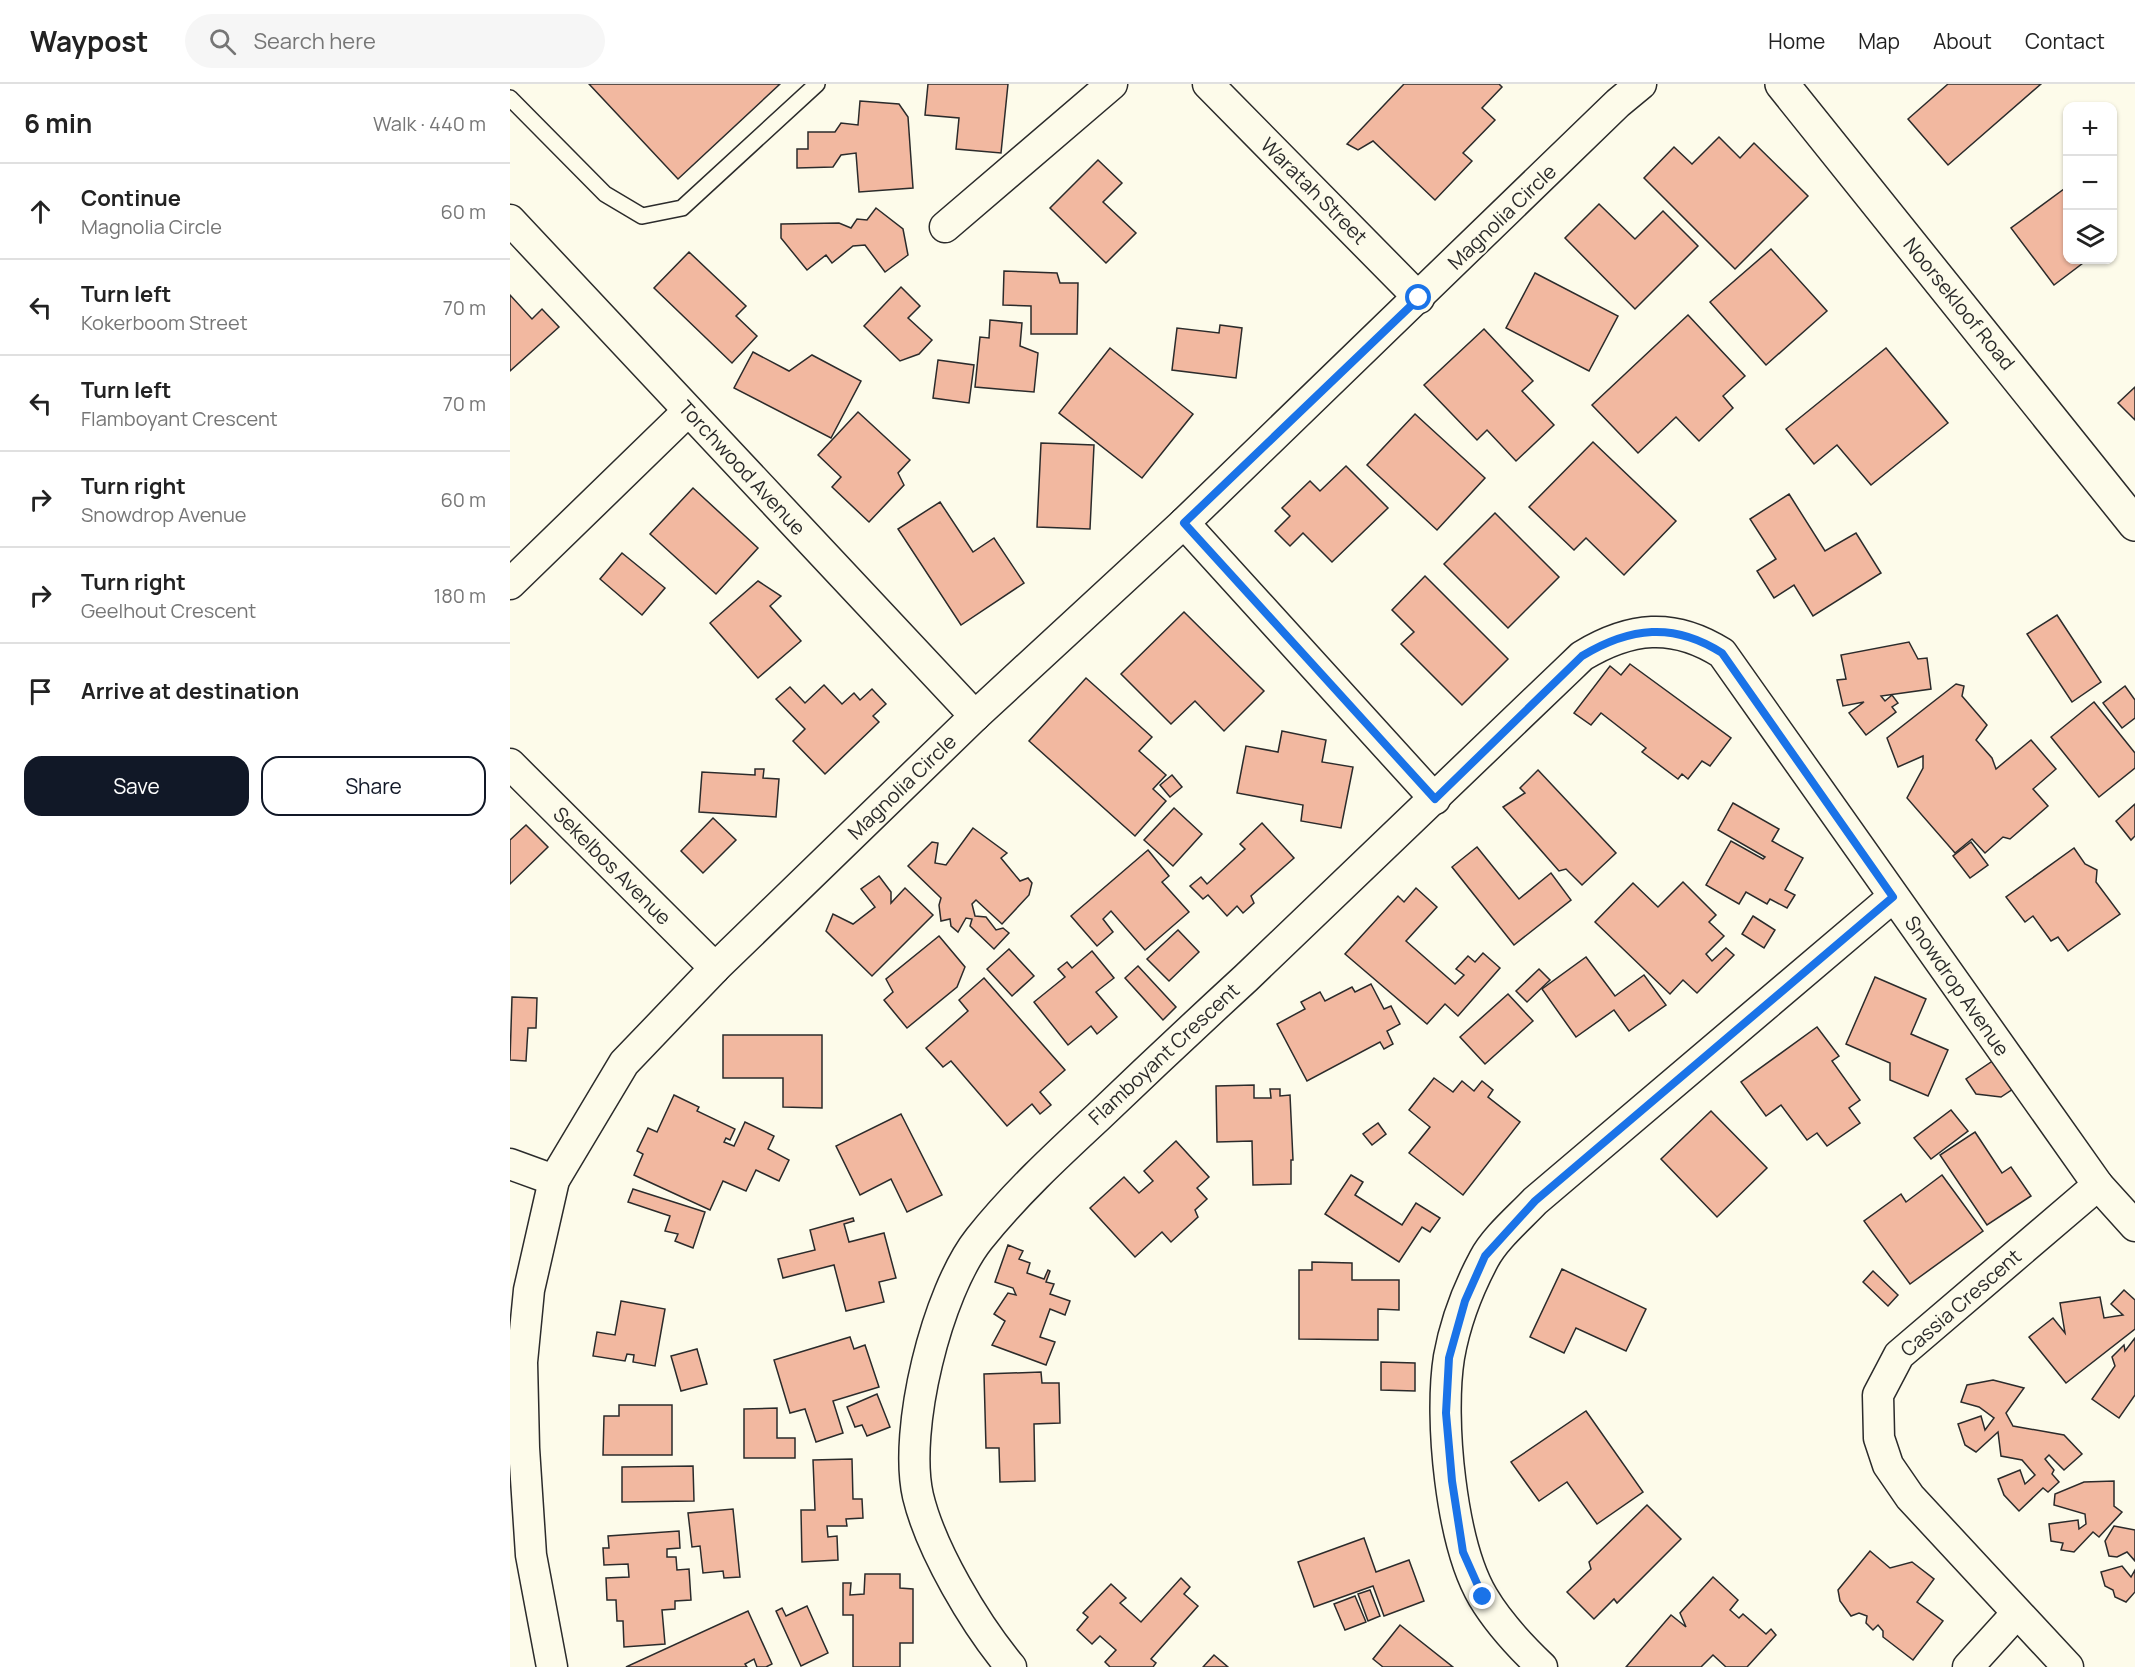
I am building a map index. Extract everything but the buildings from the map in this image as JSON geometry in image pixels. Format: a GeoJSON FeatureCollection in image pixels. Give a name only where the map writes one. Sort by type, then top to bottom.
{"type":"FeatureCollection","features":[{"type":"Feature","properties":{"kind":"street"},"geometry":{"type":"LineString","coordinates":[[945,227],[1112,84]]}},
{"type":"Feature","properties":{"kind":"street","name":"Waratah Street"},"geometry":{"type":"LineString","coordinates":[[1208,84],[1419,298]]}},
{"type":"Feature","properties":{"kind":"street","name":"Magnolia Circle"},"geometry":{"type":"LineString","coordinates":[[552,1667],[531,1555],[524,1448],[522,1362],[529,1290],[554,1180],[624,1063],[715,968],[975,716],[1184,523],[1618,103],[1641,84]]}},
{"type":"Feature","properties":{"kind":"street","name":"Noorsekloof Road"},"geometry":{"type":"LineString","coordinates":[[1782,84],[2135,524]]}},
{"type":"Feature","properties":{"kind":"street","name":"Torchwood Avenue"},"geometry":{"type":"LineString","coordinates":[[510,220],[975,716]]}},
{"type":"Feature","properties":{"kind":"street"},"geometry":{"type":"LineString","coordinates":[[510,584],[688,411]]}},
{"type":"Feature","properties":{"kind":"street"},"geometry":{"type":"LineString","coordinates":[[1184,523],[1435,799]]}},
{"type":"Feature","properties":{"kind":"street","name":"Flamboyant Crescent"},"geometry":{"type":"LineString","coordinates":[[1011,1667],[992,1644],[934,1544],[918,1494],[915,1444],[928,1360],[946,1299],[977,1241],[1047,1164],[1435,799],[1582,656],[1604,642],[1653,631],[1677,633],[1702,640],[1722,653]]}},
{"type":"Feature","properties":{"kind":"street","name":"Snowdrop Avenue"},"geometry":{"type":"LineString","coordinates":[[1722,653],[2098,1185],[2135,1226]]}},
{"type":"Feature","properties":{"kind":"street","name":"Sekelbos Avenue"},"geometry":{"type":"LineString","coordinates":[[510,764],[715,968]]}},
{"type":"Feature","properties":{"kind":"street"},"geometry":{"type":"LineString","coordinates":[[1542,1667],[1515,1641],[1483,1597],[1463,1552],[1452,1481],[1446,1413],[1449,1358],[1465,1301],[1485,1256],[1535,1201],[1893,897]]}},
{"type":"Feature","properties":{"kind":"street"},"geometry":{"type":"LineString","coordinates":[[510,1164],[554,1180]]}},
{"type":"Feature","properties":{"kind":"street","name":"Cassia Crescent"},"geometry":{"type":"LineString","coordinates":[[2068,1667],[1910,1497],[1888,1465],[1879,1438],[1878,1395],[1899,1355],[2098,1185]]}},
{"type":"Feature","properties":{"kind":"street"},"geometry":{"type":"LineString","coordinates":[[1968,1667],[2017,1613]]}},
{"type":"Feature","properties":{"kind":"lane"},"geometry":{"type":"LineString","coordinates":[[510,98],[605,194],[642,216],[682,208],[817,84]]}},
{"type":"Feature","properties":{"kind":"route"},"geometry":{"type":"LineString","coordinates":[[1419,298],[1184,523],[1435,799],[1582,656],[1604,642],[1653,631],[1677,633],[1702,640],[1722,653],[1893,897],[1535,1201],[1485,1256],[1465,1301],[1449,1358],[1446,1413],[1452,1481],[1463,1552],[1483,1597]]}}]}
